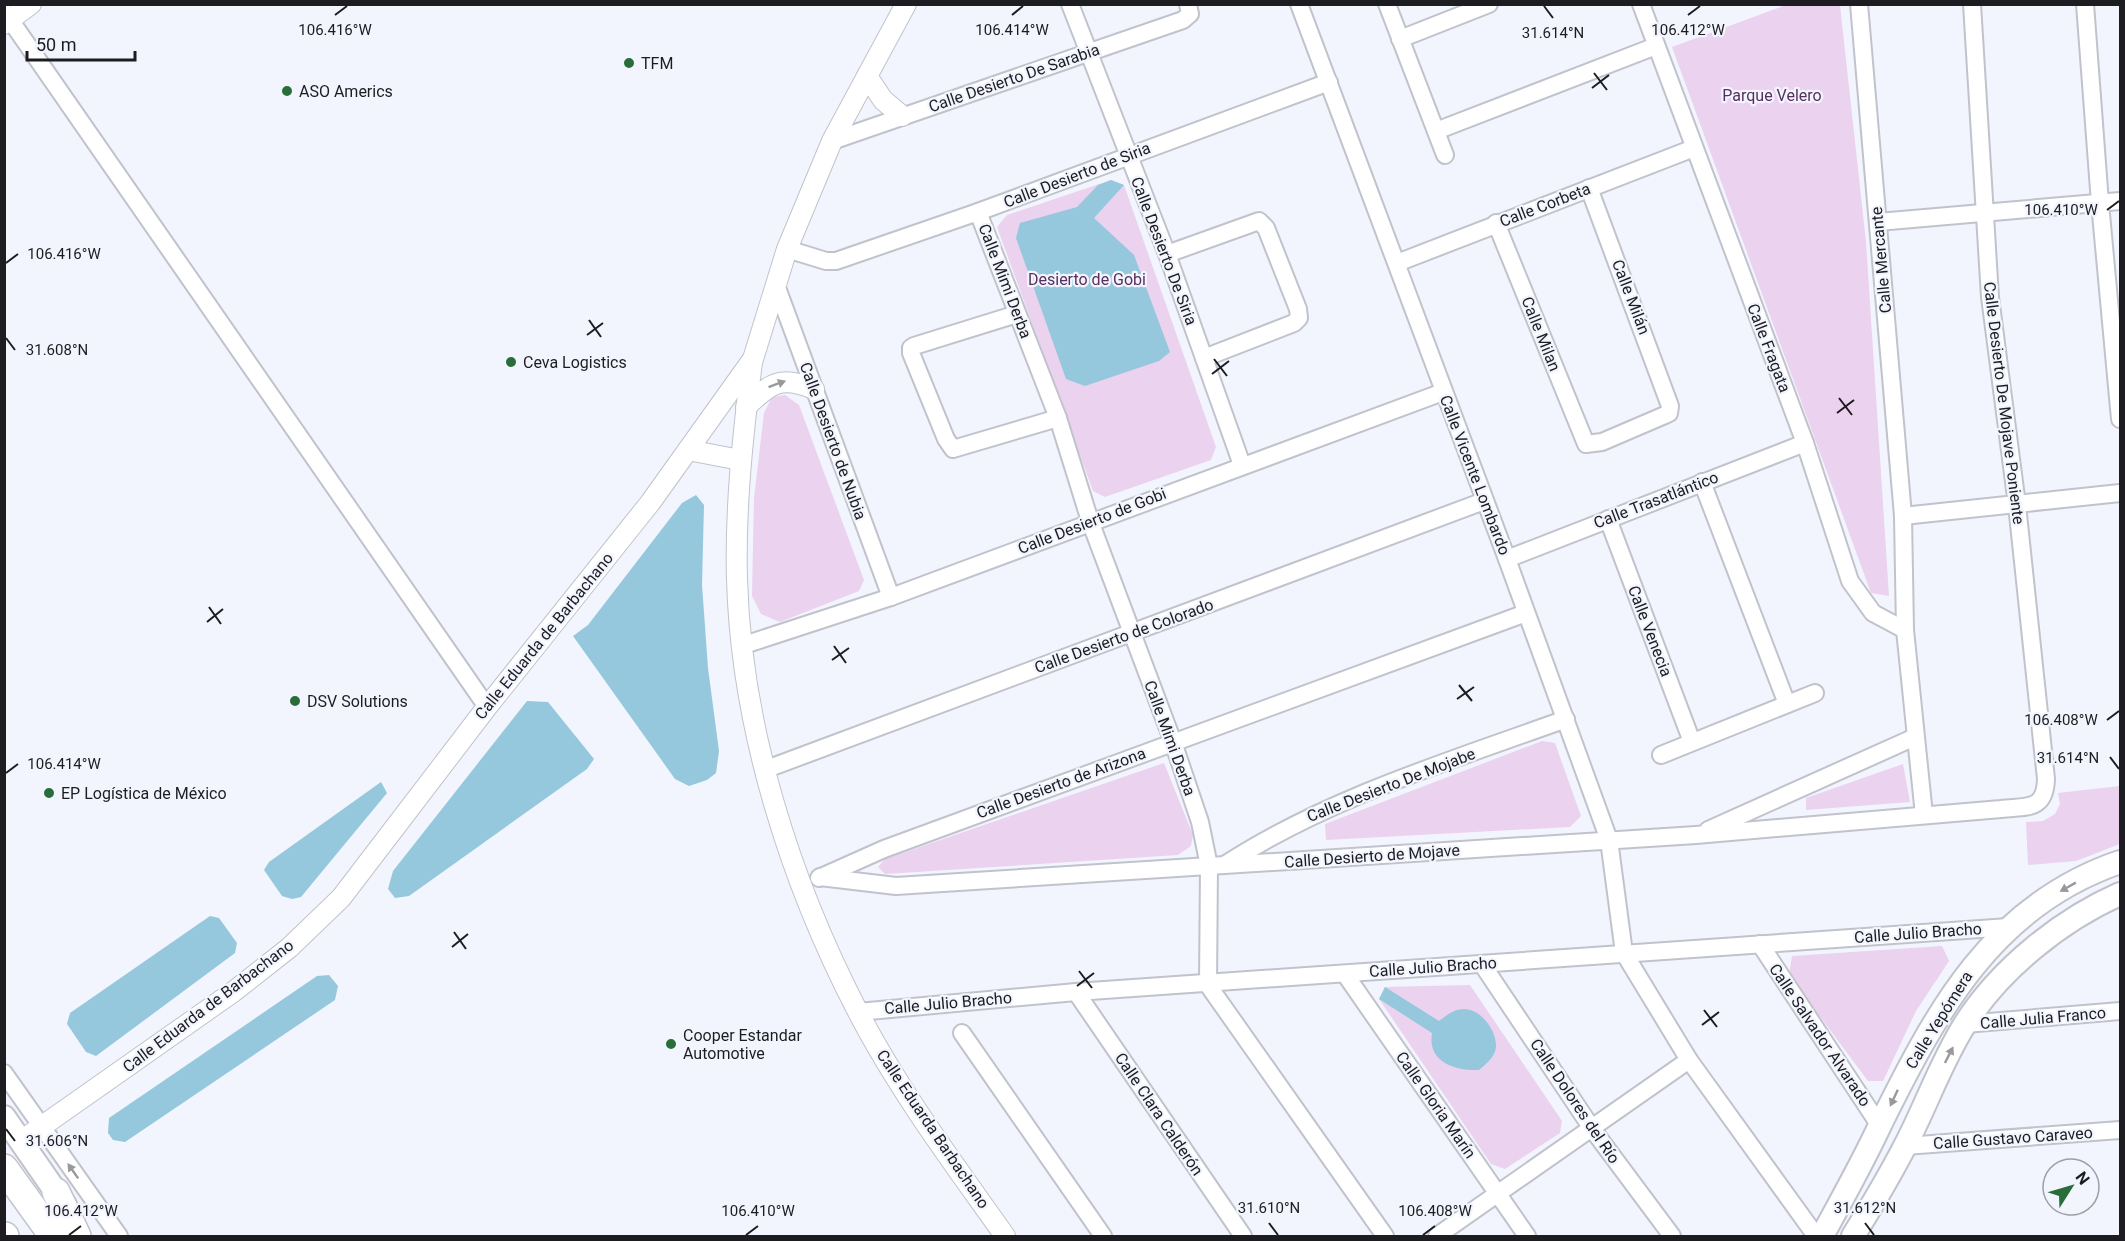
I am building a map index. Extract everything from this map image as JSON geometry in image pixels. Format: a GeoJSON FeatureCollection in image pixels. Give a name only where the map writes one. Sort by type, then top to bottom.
{"type":"FeatureCollection","features":[{"type":"Feature","properties":{"kind":"highway"},"geometry":{"type":"LineString","coordinates":[[4,1168],[53,1236]]}},
{"type":"Feature","properties":{"kind":"highway"},"geometry":{"type":"LineString","coordinates":[[56,1192],[77,1236]]}},
{"type":"Feature","properties":{"kind":"main road","name":"Calle Yepómera"},"geometry":{"type":"LineString","coordinates":[[1822,1236],[1924,1038],[1950,995],[1972,966],[2009,927],[2056,894],[2103,868],[2121,862]]}},
{"type":"Feature","properties":{"kind":"main road","name":"Calle Yepómera"},"geometry":{"type":"LineString","coordinates":[[1852,1236],[1905,1146],[1965,1024],[2007,974],[2040,944],[2076,918],[2121,894]]}},
{"type":"Feature","properties":{"kind":"main road"},"geometry":{"type":"LineString","coordinates":[[4,1118],[87,1236]]}},
{"type":"Feature","properties":{"kind":"street"},"geometry":{"type":"LineString","coordinates":[[31,4],[6,18],[487,707]]}},
{"type":"Feature","properties":{"kind":"street","name":"Calle Eduarda de Barbachano"},"geometry":{"type":"LineString","coordinates":[[21,1141],[233,992],[289,948],[341,898],[487,707],[622,539],[753,359],[788,249],[832,141],[906,4]]}},
{"type":"Feature","properties":{"kind":"street","name":"Calle Desierto De Siria"},"geometry":{"type":"LineString","coordinates":[[1070,4],[1167,254],[1242,465]]}},
{"type":"Feature","properties":{"kind":"street","name":"Calle Vicente Lombardo"},"geometry":{"type":"LineString","coordinates":[[1299,4],[1507,559],[1609,840],[1624,953]]}},
{"type":"Feature","properties":{"kind":"street"},"geometry":{"type":"LineString","coordinates":[[1387,4],[1445,155]]}},
{"type":"Feature","properties":{"kind":"street"},"geometry":{"type":"LineString","coordinates":[[1400,39],[1489,4]]}},
{"type":"Feature","properties":{"kind":"street","name":"Calle Fragata"},"geometry":{"type":"LineString","coordinates":[[1641,4],[1805,443],[1850,581],[1873,613],[1905,630]]}},
{"type":"Feature","properties":{"kind":"street","name":"Calle Mercante"},"geometry":{"type":"LineString","coordinates":[[1859,4],[1903,516],[1905,630],[1924,815]]}},
{"type":"Feature","properties":{"kind":"street","name":"Calle Desierto De Mojave Poniente"},"geometry":{"type":"LineString","coordinates":[[1924,815],[2029,806],[2042,800],[2046,779],[2018,505],[1990,297],[1983,215],[1972,4]]}},
{"type":"Feature","properties":{"kind":"street"},"geometry":{"type":"LineString","coordinates":[[2085,4],[2100,203],[2121,419]]}},
{"type":"Feature","properties":{"kind":"street","name":"Calle Desierto De Sarabia"},"geometry":{"type":"LineString","coordinates":[[832,141],[1183,20],[1190,14],[1189,7]]}},
{"type":"Feature","properties":{"kind":"street"},"geometry":{"type":"LineString","coordinates":[[1436,131],[1656,46]]}},
{"type":"Feature","properties":{"kind":"street"},"geometry":{"type":"LineString","coordinates":[[867,76],[883,100],[902,116]]}},
{"type":"Feature","properties":{"kind":"street","name":"Calle Desierto de Siria"},"geometry":{"type":"LineString","coordinates":[[788,249],[826,261],[836,261],[978,213],[1329,82]]}},
{"type":"Feature","properties":{"kind":"street","name":"Calle Corbeta"},"geometry":{"type":"LineString","coordinates":[[1397,263],[1694,148]]}},
{"type":"Feature","properties":{"kind":"street","name":"Calle Milán"},"geometry":{"type":"LineString","coordinates":[[1586,444],[1602,442],[1665,415],[1669,413],[1670,406],[1589,188]]}},
{"type":"Feature","properties":{"kind":"street"},"geometry":{"type":"LineString","coordinates":[[1878,222],[1983,215],[2121,201]]}},
{"type":"Feature","properties":{"kind":"street","name":"Calle Mimi Derba"},"geometry":{"type":"LineString","coordinates":[[978,213],[1058,418],[1090,521],[1173,742],[1216,866],[1208,984]]}},
{"type":"Feature","properties":{"kind":"street"},"geometry":{"type":"LineString","coordinates":[[1167,254],[1259,221],[1266,228],[1298,309],[1299,318],[1294,323],[1204,358]]}},
{"type":"Feature","properties":{"kind":"street","name":"Calle Milan"},"geometry":{"type":"LineString","coordinates":[[1496,223],[1586,444]]}},
{"type":"Feature","properties":{"kind":"street","name":"Calle Desierto de Nubia"},"geometry":{"type":"LineString","coordinates":[[776,285],[891,597]]}},
{"type":"Feature","properties":{"kind":"street"},"geometry":{"type":"LineString","coordinates":[[1017,314],[914,346],[910,351],[915,364],[945,439],[953,449],[1058,418]]}},
{"type":"Feature","properties":{"kind":"street","name":"Calle Eduarda Barbachano"},"geometry":{"type":"LineString","coordinates":[[753,359],[740,460],[737,578],[741,646],[764,770],[801,886],[858,1012],[915,1107],[1005,1236]]}},
{"type":"Feature","properties":{"kind":"street"},"geometry":{"type":"LineString","coordinates":[[746,407],[761,391],[781,381],[798,382],[814,389]]}},
{"type":"Feature","properties":{"kind":"street","name":"Calle Desierto de Gobi"},"geometry":{"type":"LineString","coordinates":[[741,646],[891,597],[1090,521],[1443,392]]}},
{"type":"Feature","properties":{"kind":"street","name":"Calle Trasatlántico"},"geometry":{"type":"LineString","coordinates":[[1507,559],[1805,443]]}},
{"type":"Feature","properties":{"kind":"street"},"geometry":{"type":"LineString","coordinates":[[688,450],[740,460]]}},
{"type":"Feature","properties":{"kind":"street"},"geometry":{"type":"LineString","coordinates":[[1702,482],[1787,704]]}},
{"type":"Feature","properties":{"kind":"street"},"geometry":{"type":"LineString","coordinates":[[1903,516],[2121,493]]}},
{"type":"Feature","properties":{"kind":"street","name":"Calle Desierto de Colorado"},"geometry":{"type":"LineString","coordinates":[[764,770],[1484,501]]}},
{"type":"Feature","properties":{"kind":"street","name":"Calle Venecia"},"geometry":{"type":"LineString","coordinates":[[1608,519],[1692,742]]}},
{"type":"Feature","properties":{"kind":"street","name":"Calle Desierto de Arizona"},"geometry":{"type":"LineString","coordinates":[[801,886],[884,849],[1527,613]]}},
{"type":"Feature","properties":{"kind":"street"},"geometry":{"type":"LineString","coordinates":[[1661,755],[1815,693]]}},
{"type":"Feature","properties":{"kind":"street","name":"Calle Desierto De Mojabe"},"geometry":{"type":"LineString","coordinates":[[1216,866],[1304,818],[1342,801],[1566,719]]}},
{"type":"Feature","properties":{"kind":"street"},"geometry":{"type":"LineString","coordinates":[[1696,836],[1915,737]]}},
{"type":"Feature","properties":{"kind":"street","name":"Calle Desierto de Mojave"},"geometry":{"type":"LineString","coordinates":[[820,877],[896,886],[1696,836],[1924,815]]}},
{"type":"Feature","properties":{"kind":"street","name":"Calle Julio Bracho"},"geometry":{"type":"LineString","coordinates":[[858,1012],[1076,992],[2009,927]]}},
{"type":"Feature","properties":{"kind":"street","name":"Calle Salvador Alvarado"},"geometry":{"type":"LineString","coordinates":[[1760,944],[1880,1125]]}},
{"type":"Feature","properties":{"kind":"street"},"geometry":{"type":"LineString","coordinates":[[1624,953],[1689,1060],[1816,1236]]}},
{"type":"Feature","properties":{"kind":"street","name":"Calle Dolores del Río"},"geometry":{"type":"LineString","coordinates":[[1482,964],[1593,1130],[1672,1236]]}},
{"type":"Feature","properties":{"kind":"street","name":"Calle Gloria Marín"},"geometry":{"type":"LineString","coordinates":[[1345,974],[1527,1236]]}},
{"type":"Feature","properties":{"kind":"street"},"geometry":{"type":"LineString","coordinates":[[1208,984],[1385,1236]]}},
{"type":"Feature","properties":{"kind":"street","name":"Calle Clara Calderón"},"geometry":{"type":"LineString","coordinates":[[1076,992],[1243,1236]]}},
{"type":"Feature","properties":{"kind":"street","name":"Calle Julia Franco"},"geometry":{"type":"LineString","coordinates":[[1965,1024],[2121,1011]]}},
{"type":"Feature","properties":{"kind":"street"},"geometry":{"type":"LineString","coordinates":[[962,1033],[1103,1236]]}},
{"type":"Feature","properties":{"kind":"street"},"geometry":{"type":"LineString","coordinates":[[1437,1236],[1593,1130],[1689,1060]]}},
{"type":"Feature","properties":{"kind":"street"},"geometry":{"type":"LineString","coordinates":[[4,1073],[119,1236]]}},
{"type":"Feature","properties":{"kind":"street","name":"Calle Gustavo Caraveo"},"geometry":{"type":"LineString","coordinates":[[1905,1146],[2121,1130]]}},
{"type":"Feature","properties":{"kind":"green space","name":"Parque Velero"},"geometry":{"type":"Polygon","coordinates":[[[1786,5],[1840,5],[1866,242],[1889,596],[1871,593],[1672,47],[1786,5]]]}},
{"type":"Feature","properties":{"kind":"green space","name":"Desierto de Gobi"},"geometry":{"type":"Polygon","coordinates":[[[1111,180],[1124,185],[1216,447],[1211,460],[1105,497],[1093,491],[997,227],[1007,215],[1111,180]]]}},
{"type":"Feature","properties":{"kind":"green space"},"geometry":{"type":"Polygon","coordinates":[[[785,395],[799,405],[864,580],[859,591],[780,622],[761,614],[752,596],[754,498],[764,413],[772,397],[785,395]]]}},
{"type":"Feature","properties":{"kind":"green space"},"geometry":{"type":"Polygon","coordinates":[[[1542,741],[1555,743],[1581,816],[1570,827],[1326,840],[1325,824],[1542,741]]]}},
{"type":"Feature","properties":{"kind":"green space"},"geometry":{"type":"Polygon","coordinates":[[[1164,763],[1193,835],[1191,846],[1178,855],[885,874],[878,867],[885,859],[1164,763]]]}},
{"type":"Feature","properties":{"kind":"green space"},"geometry":{"type":"Polygon","coordinates":[[[1903,764],[1910,802],[1806,810],[1806,798],[1903,764]]]}},
{"type":"Feature","properties":{"kind":"green space"},"geometry":{"type":"Polygon","coordinates":[[[2120,786],[2120,844],[2076,861],[2028,865],[2026,822],[2043,821],[2055,814],[2060,804],[2058,793],[2120,786]]]}},
{"type":"Feature","properties":{"kind":"green space"},"geometry":{"type":"Polygon","coordinates":[[[1942,946],[1949,961],[1916,1011],[1883,1081],[1868,1081],[1789,975],[1792,956],[1942,946]]]}},
{"type":"Feature","properties":{"kind":"green space"},"geometry":{"type":"Polygon","coordinates":[[[1470,985],[1562,1121],[1560,1133],[1505,1169],[1491,1164],[1379,999],[1385,987],[1470,985]]]}},
{"type":"Feature","properties":{"kind":"water"},"geometry":{"type":"Polygon","coordinates":[[[1111,180],[1124,185],[1094,218],[1134,255],[1170,352],[1159,361],[1085,386],[1066,379],[1016,238],[1020,223],[1077,207],[1098,185],[1111,180]]]}},
{"type":"Feature","properties":{"kind":"water"},"geometry":{"type":"Polygon","coordinates":[[[696,495],[704,505],[702,585],[708,668],[719,751],[716,773],[707,780],[689,786],[675,779],[573,636],[588,625],[682,503],[696,495]]]}},
{"type":"Feature","properties":{"kind":"water"},"geometry":{"type":"Polygon","coordinates":[[[527,701],[548,702],[594,759],[587,769],[409,896],[395,898],[388,889],[393,871],[527,701]]]}},
{"type":"Feature","properties":{"kind":"water"},"geometry":{"type":"Polygon","coordinates":[[[381,782],[387,793],[301,897],[292,899],[282,896],[264,870],[269,862],[381,782]]]}},
{"type":"Feature","properties":{"kind":"water"},"geometry":{"type":"Polygon","coordinates":[[[210,916],[219,918],[237,943],[235,953],[96,1056],[86,1052],[67,1024],[70,1013],[210,916]]]}},
{"type":"Feature","properties":{"kind":"water"},"geometry":{"type":"Polygon","coordinates":[[[329,975],[338,986],[335,1000],[125,1142],[113,1140],[108,1133],[109,1118],[317,976],[329,975]]]}},
{"type":"Feature","properties":{"kind":"water"},"geometry":{"type":"Polygon","coordinates":[[[1385,987],[1439,1021],[1460,1009],[1476,1013],[1487,1022],[1494,1034],[1496,1047],[1492,1057],[1479,1070],[1461,1069],[1445,1063],[1434,1051],[1432,1033],[1379,999],[1385,987]]]}},
{"type":"Feature","properties":{"kind":"place","name":"TFM"},"geometry":{"type":"Point","coordinates":[629,63]}},
{"type":"Feature","properties":{"kind":"place","name":"ASO Americs"},"geometry":{"type":"Point","coordinates":[287,91]}},
{"type":"Feature","properties":{"kind":"place","name":"Ceva Logistics"},"geometry":{"type":"Point","coordinates":[511,362]}},
{"type":"Feature","properties":{"kind":"place","name":"DSV Solutions"},"geometry":{"type":"Point","coordinates":[295,701]}},
{"type":"Feature","properties":{"kind":"place","name":"EP Logística de México"},"geometry":{"type":"Point","coordinates":[49,793]}},
{"type":"Feature","properties":{"kind":"place","name":"Cooper Estandar Automotive"},"geometry":{"type":"Point","coordinates":[671,1044]}}]}
